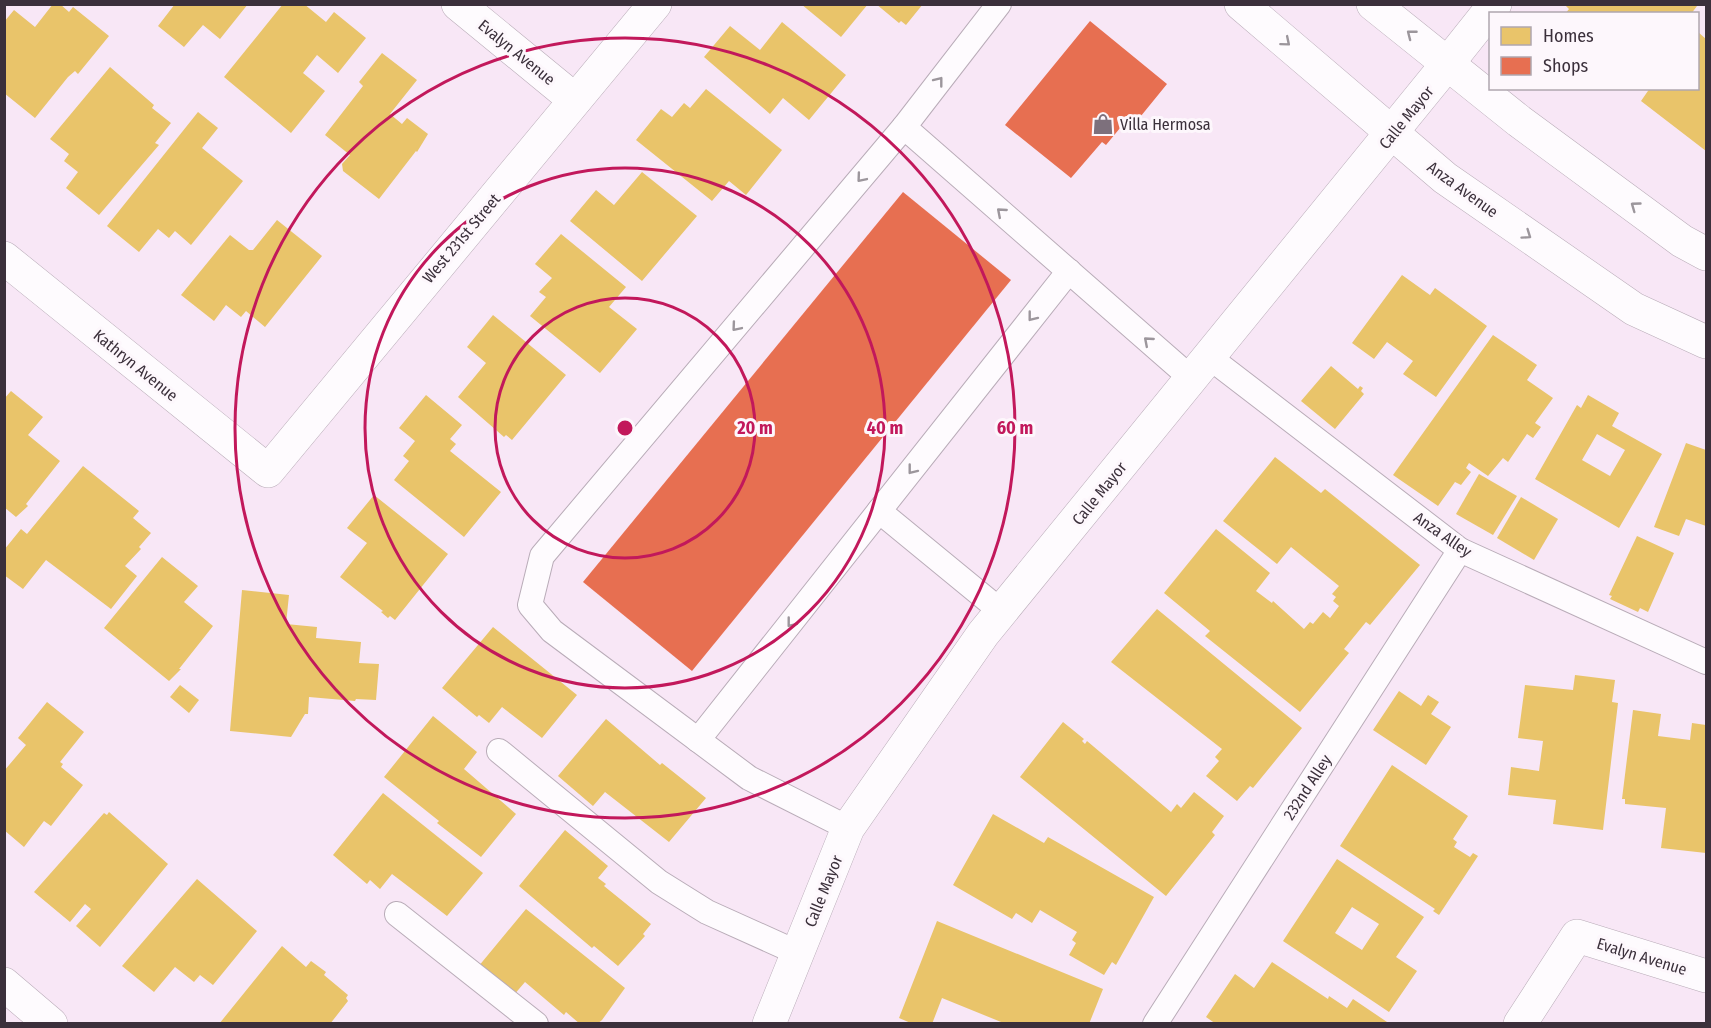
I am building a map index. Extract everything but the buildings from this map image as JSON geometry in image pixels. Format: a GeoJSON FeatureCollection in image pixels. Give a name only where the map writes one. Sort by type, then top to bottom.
{"type":"FeatureCollection","features":[{"type":"Feature","properties":{"kind":"street","name":"Evalyn Avenue"},"geometry":{"type":"LineString","coordinates":[[458,4],[575,100]]}},
{"type":"Feature","properties":{"kind":"street","name":"West 231st Street"},"geometry":{"type":"LineString","coordinates":[[268,471],[655,4]]}},
{"type":"Feature","properties":{"kind":"street","name":"Anza Avenue"},"geometry":{"type":"LineString","coordinates":[[1241,4],[1444,178],[1634,309],[1707,342]]}},
{"type":"Feature","properties":{"kind":"street"},"geometry":{"type":"LineString","coordinates":[[1373,4],[1519,121],[1672,234],[1707,254]]}},
{"type":"Feature","properties":{"kind":"street","name":"Calle Mayor"},"geometry":{"type":"LineString","coordinates":[[769,1023],[848,828],[1002,612],[1392,134],[1495,4]]}},
{"type":"Feature","properties":{"kind":"street","name":"Kathryn Avenue"},"geometry":{"type":"LineString","coordinates":[[4,258],[268,471]]}},
{"type":"Feature","properties":{"kind":"street","name":"Evalyn Avenue"},"geometry":{"type":"LineString","coordinates":[[1520,1023],[1577,936],[1707,976]]}},
{"type":"Feature","properties":{"kind":"street"},"geometry":{"type":"LineString","coordinates":[[4,984],[51,1023]]}},
{"type":"Feature","properties":{"kind":"lane"},"geometry":{"type":"LineString","coordinates":[[848,828],[749,778],[552,631],[530,605],[542,556],[903,127],[999,4]]}},
{"type":"Feature","properties":{"kind":"lane","name":"Anza Alley"},"geometry":{"type":"LineString","coordinates":[[903,127],[1069,271],[1201,368],[1460,550],[1707,662]]}},
{"type":"Feature","properties":{"kind":"lane"},"geometry":{"type":"LineString","coordinates":[[698,740],[1069,271]]}},
{"type":"Feature","properties":{"kind":"lane"},"geometry":{"type":"LineString","coordinates":[[879,511],[1002,612]]}},
{"type":"Feature","properties":{"kind":"lane","name":"232nd Alley"},"geometry":{"type":"LineString","coordinates":[[1155,1023],[1460,550]]}},
{"type":"Feature","properties":{"kind":"lane"},"geometry":{"type":"LineString","coordinates":[[499,751],[658,882],[707,912],[798,953]]}},
{"type":"Feature","properties":{"kind":"lane"},"geometry":{"type":"LineString","coordinates":[[397,914],[536,1023]]}},
{"type":"Feature","properties":{"kind":"place","name":"Villa Hermosa"},"geometry":{"type":"Point","coordinates":[1103,124]}}]}
